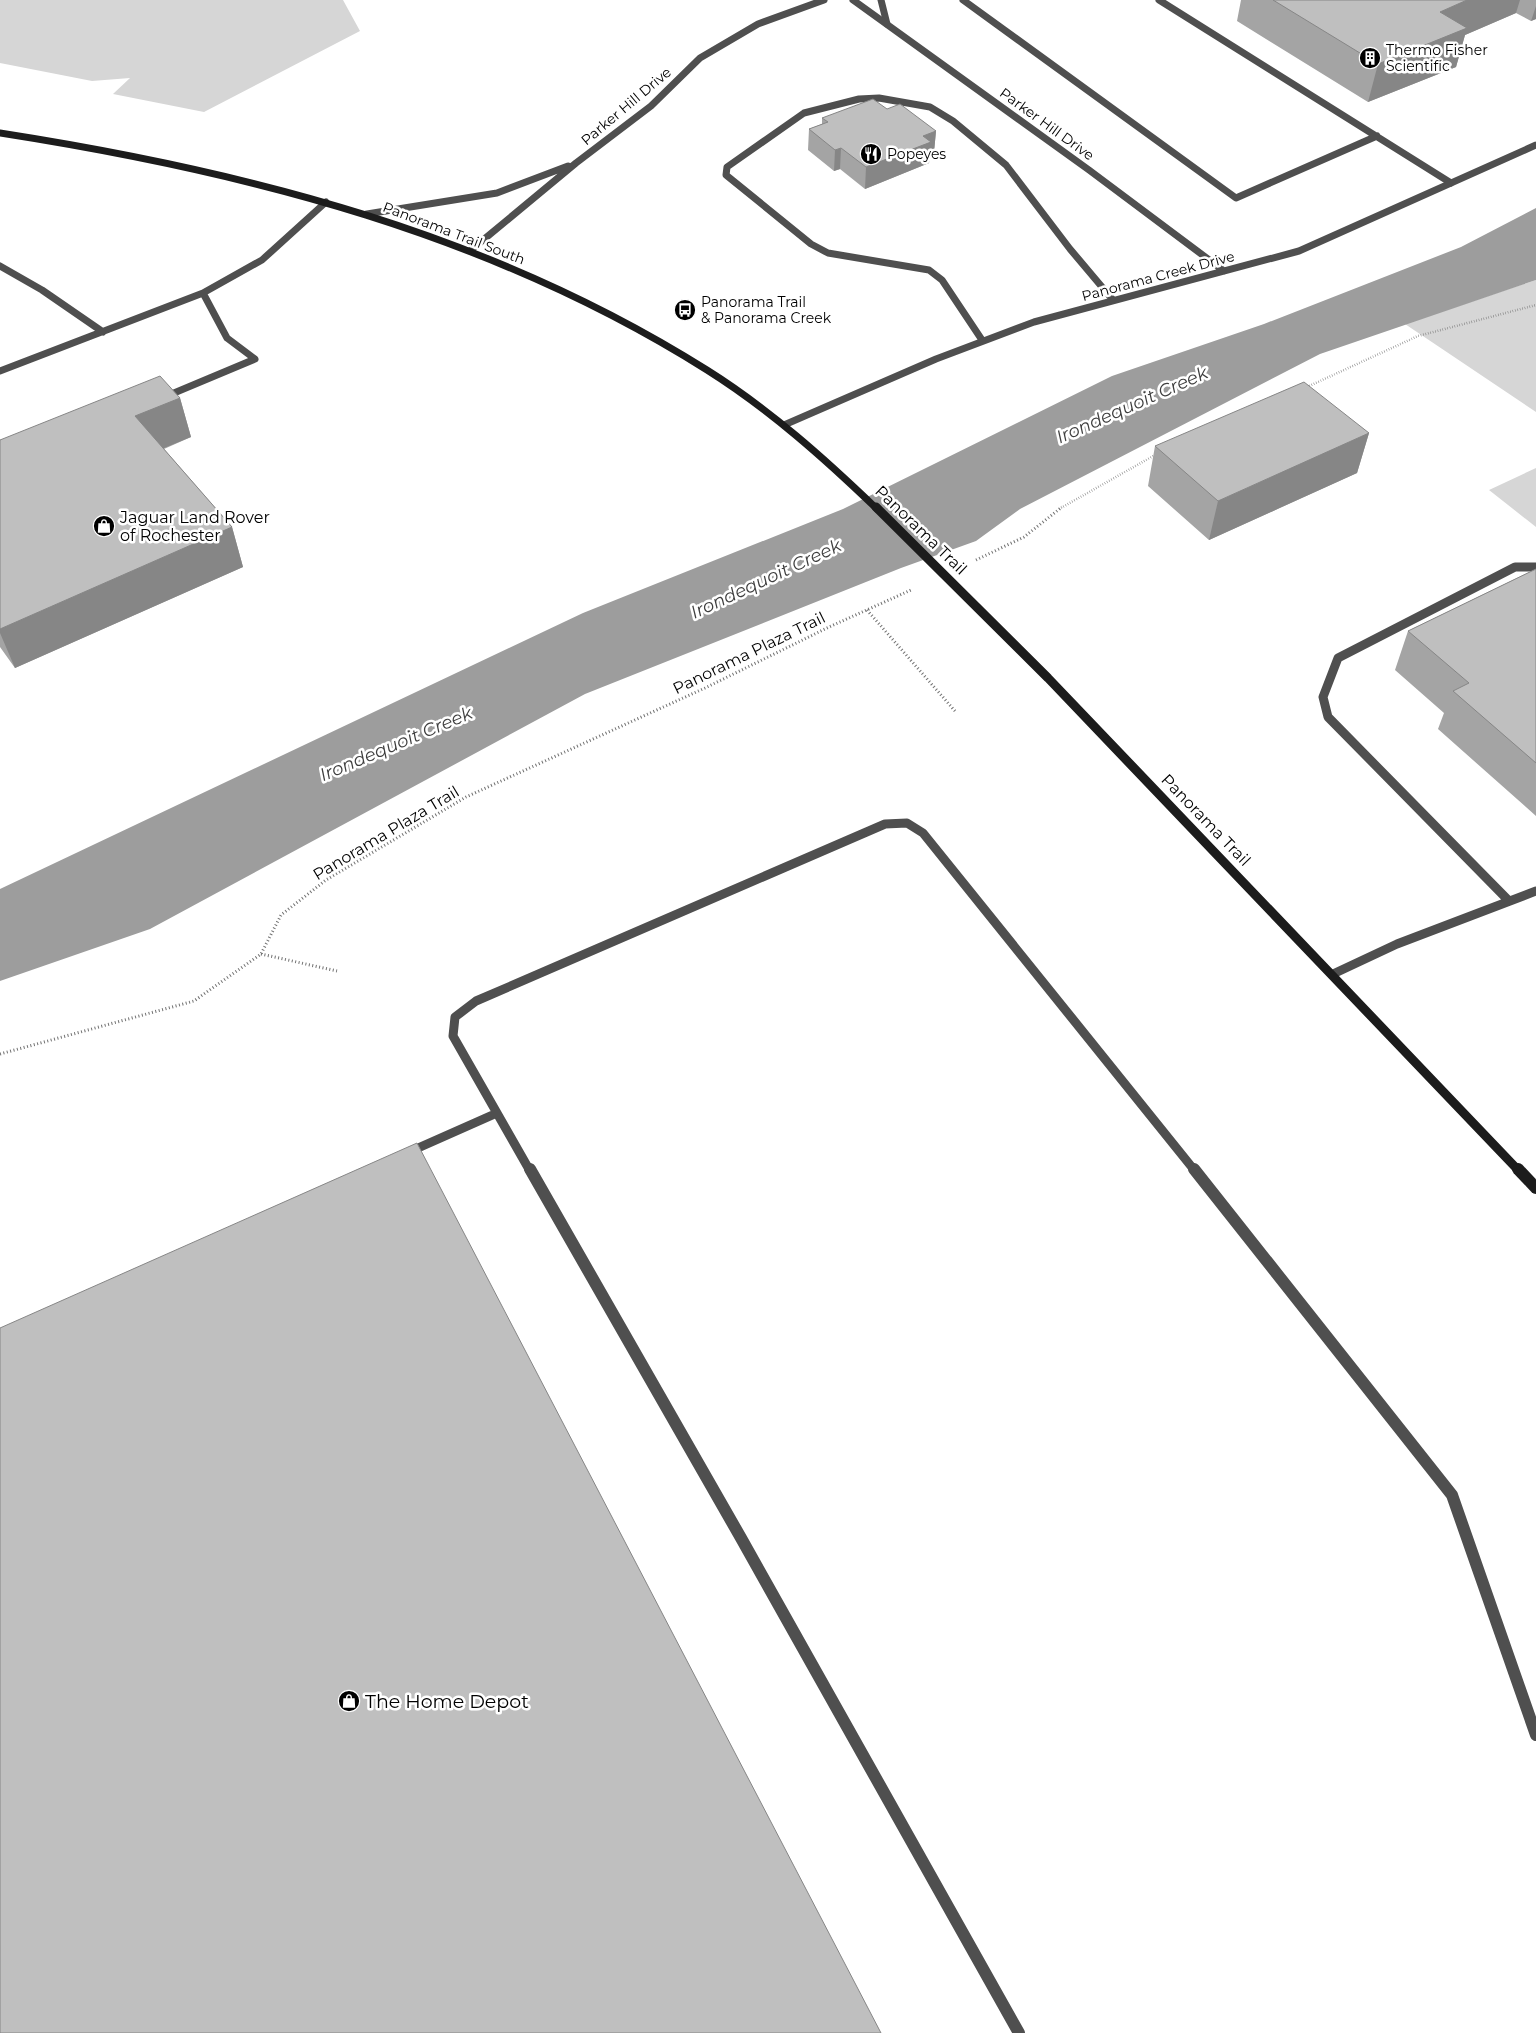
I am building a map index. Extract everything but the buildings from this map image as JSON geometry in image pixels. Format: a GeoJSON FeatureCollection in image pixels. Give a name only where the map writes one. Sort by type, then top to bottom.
{"type":"FeatureCollection","features":[{"type":"Feature","properties":{"kind":"main road","name":"Panorama Trail South"},"geometry":{"type":"LineString","coordinates":[[0,133],[150,157],[202,168],[367,214],[471,250],[562,290],[667,345],[739,392],[784,425],[847,479]]}},
{"type":"Feature","properties":{"kind":"main road","name":"Panorama Trail"},"geometry":{"type":"LineString","coordinates":[[847,479],[1037,665],[1534,1183]]}},
{"type":"Feature","properties":{"kind":"street","name":"Parker Hill Drive"},"geometry":{"type":"LineString","coordinates":[[471,250],[576,163],[622,129],[700,58],[726,40],[758,24],[824,0]]}},
{"type":"Feature","properties":{"kind":"street","name":"Parker Hill Drive"},"geometry":{"type":"LineString","coordinates":[[853,0],[1089,170],[1224,271]]}},
{"type":"Feature","properties":{"kind":"street"},"geometry":{"type":"LineString","coordinates":[[880,0],[887,24]]}},
{"type":"Feature","properties":{"kind":"street"},"geometry":{"type":"LineString","coordinates":[[963,0],[1236,198],[1377,136]]}},
{"type":"Feature","properties":{"kind":"street"},"geometry":{"type":"LineString","coordinates":[[1159,0],[1451,183]]}},
{"type":"Feature","properties":{"kind":"street"},"geometry":{"type":"LineString","coordinates":[[982,340],[942,280],[928,270],[841,256],[811,244],[726,175],[727,168],[739,157],[804,113],[859,99],[879,98],[930,107],[953,121],[1006,165],[1070,249],[1113,300]]}},
{"type":"Feature","properties":{"kind":"street","name":"Panorama Creek Drive"},"geometry":{"type":"LineString","coordinates":[[784,425],[982,340],[1034,322],[1299,251],[1536,145]]}},
{"type":"Feature","properties":{"kind":"street","name":"Parker Hill Drive"},"geometry":{"type":"LineString","coordinates":[[367,214],[497,192],[523,185],[576,163]]}},
{"type":"Feature","properties":{"kind":"street"},"geometry":{"type":"LineString","coordinates":[[0,371],[203,293],[262,260],[326,202]]}},
{"type":"Feature","properties":{"kind":"street"},"geometry":{"type":"LineString","coordinates":[[0,266],[42,290],[103,332]]}},
{"type":"Feature","properties":{"kind":"street"},"geometry":{"type":"LineString","coordinates":[[155,400],[255,359],[227,338],[203,293]]}},
{"type":"Feature","properties":{"kind":"street"},"geometry":{"type":"LineString","coordinates":[[1509,901],[1328,717],[1323,697],[1338,658],[1515,567],[1536,567]]}},
{"type":"Feature","properties":{"kind":"street"},"geometry":{"type":"LineString","coordinates":[[1019,2033],[741,1538],[453,1036],[455,1017],[476,1000],[886,824],[907,823],[923,833],[1264,1256],[1452,1495],[1533,1720],[1536,1735]]}},
{"type":"Feature","properties":{"kind":"street"},"geometry":{"type":"LineString","coordinates":[[1333,974],[1397,944],[1536,891]]}},
{"type":"Feature","properties":{"kind":"street"},"geometry":{"type":"LineString","coordinates":[[397,1157],[497,1112]]}},
{"type":"Feature","properties":{"kind":"path"},"geometry":{"type":"LineString","coordinates":[[1301,389],[1418,336],[1536,305]]}},
{"type":"Feature","properties":{"kind":"path"},"geometry":{"type":"LineString","coordinates":[[972,562],[1024,537],[1057,510],[1157,454]]}},
{"type":"Feature","properties":{"kind":"path","name":"Panorama Plaza Trail"},"geometry":{"type":"LineString","coordinates":[[0,1054],[194,1001],[260,954],[281,915],[326,880],[466,797],[705,688],[919,586]]}},
{"type":"Feature","properties":{"kind":"path"},"geometry":{"type":"LineString","coordinates":[[867,610],[955,711]]}},
{"type":"Feature","properties":{"kind":"path"},"geometry":{"type":"LineString","coordinates":[[260,954],[337,971]]}},
{"type":"Feature","properties":{"kind":"shaded area"},"geometry":{"type":"Polygon","coordinates":[[[0,0],[343,0],[360,31],[204,112],[113,94],[130,78],[92,81],[0,63],[0,0]]]}},
{"type":"Feature","properties":{"kind":"shaded area"},"geometry":{"type":"Polygon","coordinates":[[[1536,280],[1536,412],[1405,324],[1536,280]]]}},
{"type":"Feature","properties":{"kind":"shaded area"},"geometry":{"type":"Polygon","coordinates":[[[1536,468],[1536,527],[1489,490],[1536,468]]]}},
{"type":"Feature","properties":{"kind":"water","name":"Irondequoit Creek"},"geometry":{"type":"Polygon","coordinates":[[[1536,208],[1536,280],[1320,354],[1020,509],[976,541],[901,568],[585,694],[150,929],[0,981],[0,889],[583,613],[843,509],[1112,376],[1264,324],[1461,247],[1536,208]]]}},
{"type":"Feature","properties":{"kind":"place","name":"Thermo Fisher Scientific"},"geometry":{"type":"Point","coordinates":[1370,58]}},
{"type":"Feature","properties":{"kind":"place","name":"Popeyes"},"geometry":{"type":"Point","coordinates":[871,154]}},
{"type":"Feature","properties":{"kind":"place","name":"Panorama Trail & Panorama Creek"},"geometry":{"type":"Point","coordinates":[685,310]}},
{"type":"Feature","properties":{"kind":"place","name":"Jaguar Land Rover of Rochester"},"geometry":{"type":"Point","coordinates":[104,526]}},
{"type":"Feature","properties":{"kind":"place","name":"The Home Depot"},"geometry":{"type":"Point","coordinates":[349,1701]}}]}
